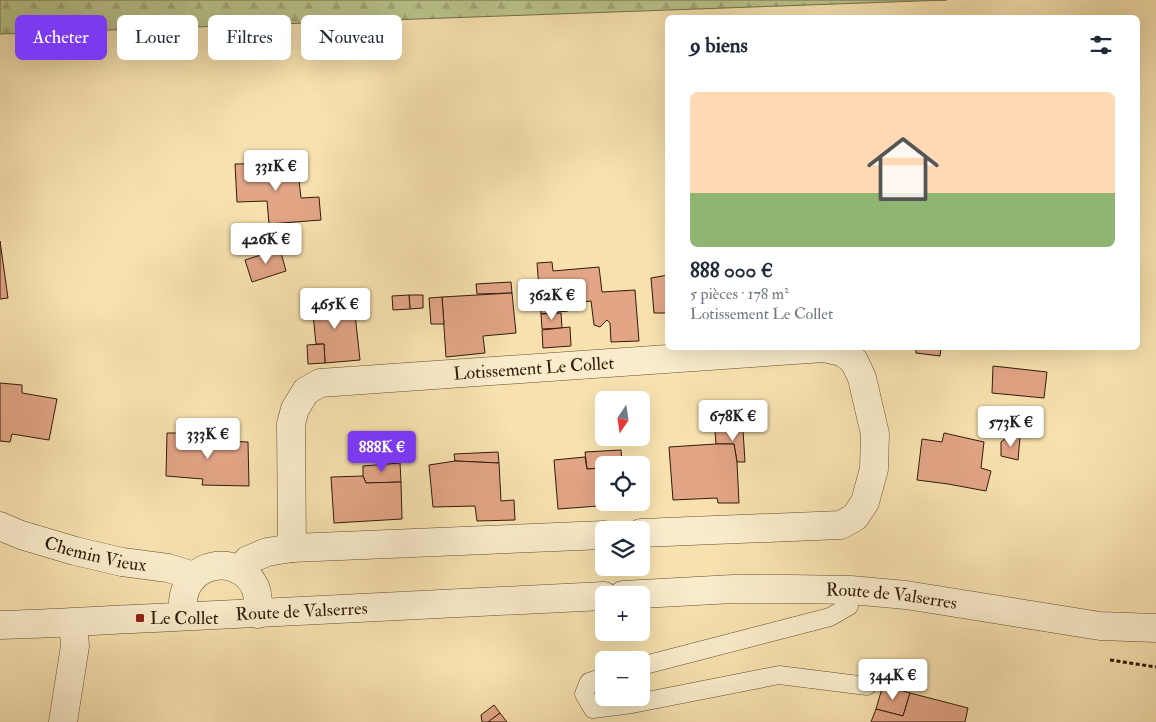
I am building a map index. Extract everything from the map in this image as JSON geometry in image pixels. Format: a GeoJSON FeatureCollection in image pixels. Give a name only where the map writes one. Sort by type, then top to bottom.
{"type":"FeatureCollection","features":[{"type":"Feature","properties":{"kind":"street","name":"Lotissement Le Collet"},"geometry":{"type":"LineString","coordinates":[[292,548],[291,424],[295,409],[306,391],[320,383],[795,350]]}},
{"type":"Feature","properties":{"kind":"street","name":"Lotissement Le Collet"},"geometry":{"type":"LineString","coordinates":[[650,533],[841,525],[855,518],[865,502],[874,469],[875,434],[862,378],[854,361],[842,352],[833,350]]}},
{"type":"Feature","properties":{"kind":"street","name":"Chemin Vieux"},"geometry":{"type":"LineString","coordinates":[[0,526],[21,535],[76,551],[122,562],[168,568],[194,576]]}},
{"type":"Feature","properties":{"kind":"street"},"geometry":{"type":"LineString","coordinates":[[239,570],[248,560],[267,552],[292,548],[595,535]]}},
{"type":"Feature","properties":{"kind":"street"},"geometry":{"type":"LineString","coordinates":[[185,616],[183,602],[186,588],[194,576],[215,566],[227,566],[239,570],[248,578],[255,588],[258,600],[258,614]]}},
{"type":"Feature","properties":{"kind":"street","name":"Route de Valserres"},"geometry":{"type":"LineString","coordinates":[[650,594],[733,589],[851,590],[906,594],[1100,626],[1156,628]]}},
{"type":"Feature","properties":{"kind":"street","name":"Route de Valserres"},"geometry":{"type":"LineString","coordinates":[[0,626],[595,596]]}},
{"type":"Feature","properties":{"kind":"street"},"geometry":{"type":"LineString","coordinates":[[63,722],[75,646],[73,623]]}},
{"type":"Feature","properties":{"kind":"lane"},"geometry":{"type":"LineString","coordinates":[[650,664],[830,617],[849,606],[851,590]]}},
{"type":"Feature","properties":{"kind":"lane"},"geometry":{"type":"LineString","coordinates":[[650,700],[780,675],[867,686]]}},
{"type":"Feature","properties":{"kind":"lane"},"geometry":{"type":"LineString","coordinates":[[595,680],[589,682],[584,694],[593,709],[616,706]]}},
{"type":"Feature","properties":{"kind":"green space"},"geometry":{"type":"Polygon","coordinates":[[[0,0],[947,0],[402,20],[402,15],[301,15],[301,23],[291,24],[291,15],[208,15],[208,27],[198,27],[198,15],[117,15],[117,30],[107,30],[107,15],[15,15],[15,33],[0,34],[0,0]]]}},
{"type":"Feature","properties":{"kind":"building"},"geometry":{"type":"Polygon","coordinates":[[[297,163],[301,198],[319,197],[321,220],[269,224],[267,201],[237,202],[235,164],[297,163]]]}},
{"type":"Feature","properties":{"kind":"building"},"geometry":{"type":"Polygon","coordinates":[[[0,241],[8,298],[0,299],[0,241]]]}},
{"type":"Feature","properties":{"kind":"building"},"geometry":{"type":"Polygon","coordinates":[[[280,249],[286,271],[252,282],[245,260],[280,249]]]}},
{"type":"Feature","properties":{"kind":"building"},"geometry":{"type":"Polygon","coordinates":[[[552,262],[553,271],[599,267],[602,292],[635,290],[639,341],[611,342],[610,323],[607,320],[600,327],[594,325],[591,301],[573,303],[568,311],[541,314],[537,263],[552,262]]]}},
{"type":"Feature","properties":{"kind":"building"},"geometry":{"type":"Polygon","coordinates":[[[665,276],[665,313],[654,313],[651,278],[665,276]]]}},
{"type":"Feature","properties":{"kind":"building"},"geometry":{"type":"Polygon","coordinates":[[[511,282],[512,293],[477,294],[476,284],[511,282]]]}},
{"type":"Feature","properties":{"kind":"building"},"geometry":{"type":"Polygon","coordinates":[[[327,292],[329,307],[354,305],[360,360],[325,363],[324,344],[316,344],[311,294],[327,292]]]}},
{"type":"Feature","properties":{"kind":"building"},"geometry":{"type":"Polygon","coordinates":[[[512,293],[516,333],[483,336],[485,353],[446,357],[442,297],[512,293]]]}},
{"type":"Feature","properties":{"kind":"building"},"geometry":{"type":"Polygon","coordinates":[[[409,295],[423,295],[423,308],[410,309],[409,295]]]}},
{"type":"Feature","properties":{"kind":"building"},"geometry":{"type":"Polygon","coordinates":[[[409,295],[410,309],[393,310],[392,296],[409,295]]]}},
{"type":"Feature","properties":{"kind":"building"},"geometry":{"type":"Polygon","coordinates":[[[442,297],[444,324],[431,324],[429,298],[442,297]]]}},
{"type":"Feature","properties":{"kind":"building"},"geometry":{"type":"Polygon","coordinates":[[[561,313],[562,328],[542,329],[541,314],[561,313]]]}},
{"type":"Feature","properties":{"kind":"building"},"geometry":{"type":"Polygon","coordinates":[[[570,327],[571,346],[543,348],[542,330],[570,327]]]}},
{"type":"Feature","properties":{"kind":"building"},"geometry":{"type":"Polygon","coordinates":[[[324,344],[325,363],[308,364],[307,345],[324,344]]]}},
{"type":"Feature","properties":{"kind":"building"},"geometry":{"type":"Polygon","coordinates":[[[916,350],[941,350],[940,356],[916,353],[916,350]]]}},
{"type":"Feature","properties":{"kind":"building"},"geometry":{"type":"Polygon","coordinates":[[[993,366],[1047,372],[1044,398],[992,393],[993,366]]]}},
{"type":"Feature","properties":{"kind":"building"},"geometry":{"type":"Polygon","coordinates":[[[0,383],[22,385],[22,393],[57,399],[49,440],[12,434],[10,442],[0,441],[0,383]]]}},
{"type":"Feature","properties":{"kind":"building"},"geometry":{"type":"Polygon","coordinates":[[[743,430],[745,462],[737,462],[734,444],[716,444],[715,431],[743,430]]]}},
{"type":"Feature","properties":{"kind":"building"},"geometry":{"type":"Polygon","coordinates":[[[167,433],[206,433],[205,440],[248,442],[249,486],[202,485],[203,479],[166,476],[167,433]]]}},
{"type":"Feature","properties":{"kind":"building"},"geometry":{"type":"Polygon","coordinates":[[[944,433],[984,442],[981,468],[991,471],[986,491],[917,480],[922,439],[942,442],[944,433]]]}},
{"type":"Feature","properties":{"kind":"building"},"geometry":{"type":"Polygon","coordinates":[[[1012,436],[1020,437],[1018,460],[1001,456],[1001,442],[1012,436]]]}},
{"type":"Feature","properties":{"kind":"building"},"geometry":{"type":"Polygon","coordinates":[[[734,444],[739,503],[718,503],[717,498],[673,500],[669,447],[734,444]]]}},
{"type":"Feature","properties":{"kind":"building"},"geometry":{"type":"Polygon","coordinates":[[[621,450],[621,456],[595,456],[595,469],[587,469],[585,452],[621,450]]]}},
{"type":"Feature","properties":{"kind":"building"},"geometry":{"type":"Polygon","coordinates":[[[498,452],[499,463],[455,461],[454,454],[498,452]]]}},
{"type":"Feature","properties":{"kind":"building"},"geometry":{"type":"Polygon","coordinates":[[[585,457],[587,469],[595,469],[595,506],[558,509],[554,460],[585,457]]]}},
{"type":"Feature","properties":{"kind":"building"},"geometry":{"type":"Polygon","coordinates":[[[455,461],[499,463],[501,501],[514,500],[515,520],[477,521],[475,506],[433,507],[429,465],[455,461]]]}},
{"type":"Feature","properties":{"kind":"building"},"geometry":{"type":"Polygon","coordinates":[[[400,463],[401,482],[366,483],[363,476],[363,466],[400,463]]]}},
{"type":"Feature","properties":{"kind":"building"},"geometry":{"type":"Polygon","coordinates":[[[363,476],[366,483],[401,482],[402,519],[334,523],[331,477],[363,476]]]}},
{"type":"Feature","properties":{"kind":"building"},"geometry":{"type":"Polygon","coordinates":[[[883,685],[910,693],[903,716],[876,709],[883,685]]]}},
{"type":"Feature","properties":{"kind":"building"},"geometry":{"type":"Polygon","coordinates":[[[910,693],[968,708],[965,722],[871,722],[876,709],[903,716],[910,693]]]}},
{"type":"Feature","properties":{"kind":"building"},"geometry":{"type":"Polygon","coordinates":[[[494,705],[500,713],[488,722],[482,722],[481,715],[494,705]]]}},
{"type":"Feature","properties":{"kind":"building"},"geometry":{"type":"Polygon","coordinates":[[[500,713],[507,722],[488,722],[500,713]]]}},
{"type":"Feature","properties":{"kind":"place","name":"Le Collet"},"geometry":{"type":"Point","coordinates":[140,618]}}]}
